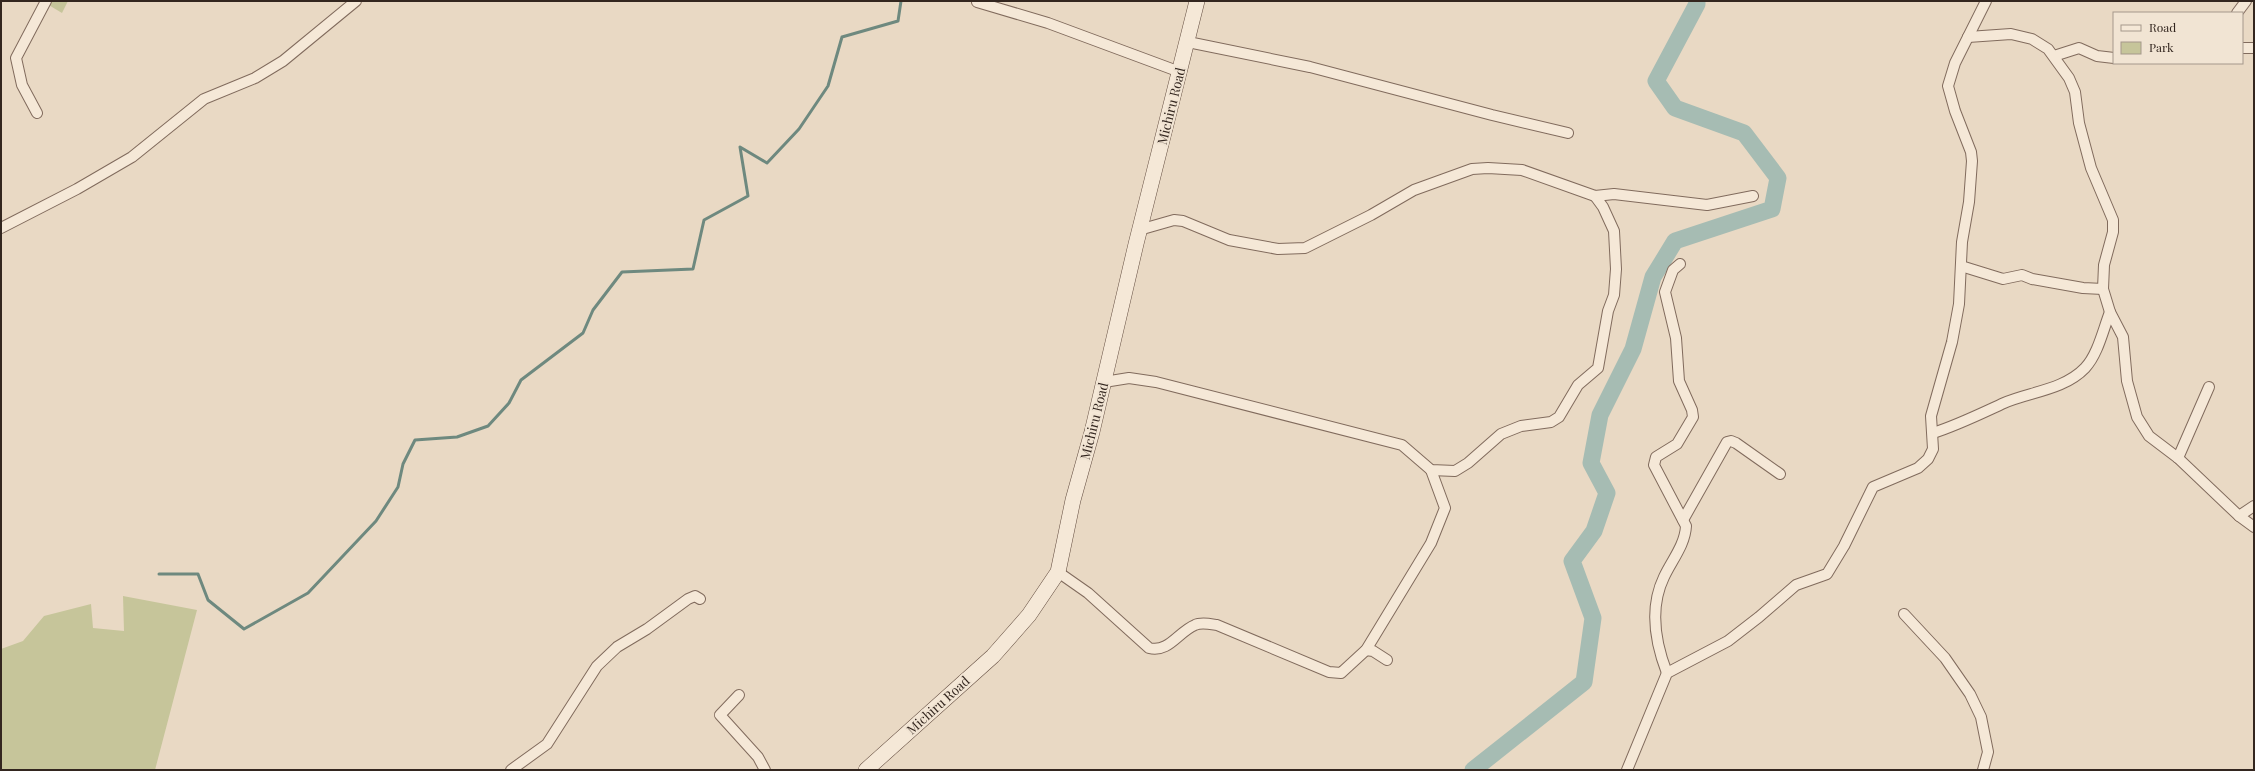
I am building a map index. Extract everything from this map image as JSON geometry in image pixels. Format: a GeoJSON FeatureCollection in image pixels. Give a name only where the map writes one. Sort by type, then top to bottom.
{"type":"FeatureCollection","features":[{"type":"Feature","properties":{"kind":"street"},"geometry":{"type":"LineString","coordinates":[[37,113],[22,84],[16,58],[46,1]]}},
{"type":"Feature","properties":{"kind":"street"},"geometry":{"type":"LineString","coordinates":[[1,228],[78,189],[132,157],[204,99],[255,78],[283,61],[356,1]]}},
{"type":"Feature","properties":{"kind":"street","name":"Michiru Road"},"geometry":{"type":"LineString","coordinates":[[866,770],[993,656],[1030,615],[1058,572],[1073,500],[1104,382],[1139,230],[1188,42],[1197,1]]}},
{"type":"Feature","properties":{"kind":"street"},"geometry":{"type":"LineString","coordinates":[[1667,673],[1728,641],[1759,618],[1796,585],[1827,574],[1847,540],[1873,487],[1912,471],[1923,464],[1933,449],[1931,416],[1952,342],[1958,304],[1972,161],[1971,152],[1955,111],[1948,86],[1955,63],[1986,1]]}},
{"type":"Feature","properties":{"kind":"street"},"geometry":{"type":"LineString","coordinates":[[2238,12],[2246,1]]}},
{"type":"Feature","properties":{"kind":"street"},"geometry":{"type":"LineString","coordinates":[[977,2],[1048,23],[1180,72]]}},
{"type":"Feature","properties":{"kind":"street"},"geometry":{"type":"LineString","coordinates":[[1968,37],[2019,35],[2041,44],[2054,56],[2069,78],[2075,92],[2079,123],[2090,168],[2113,220],[2113,232],[2104,264],[2103,289],[2110,312],[2123,337],[2127,381],[2137,417],[2149,436],[2178,458],[2239,516],[2254,527]]}},
{"type":"Feature","properties":{"kind":"street"},"geometry":{"type":"LineString","coordinates":[[1188,42],[1310,67],[1492,115],[1568,133]]}},
{"type":"Feature","properties":{"kind":"street"},"geometry":{"type":"LineString","coordinates":[[2054,56],[2079,48],[2097,56],[2113,58]]}},
{"type":"Feature","properties":{"kind":"street"},"geometry":{"type":"LineString","coordinates":[[2243,48],[2254,48]]}},
{"type":"Feature","properties":{"kind":"street"},"geometry":{"type":"LineString","coordinates":[[1139,230],[1174,220],[1183,221],[1229,240],[1278,249],[1305,248],[1370,215],[1414,190],[1472,169],[1522,170],[1595,196],[1614,194],[1707,205],[1753,196]]}},
{"type":"Feature","properties":{"kind":"street"},"geometry":{"type":"LineString","coordinates":[[1431,470],[1455,471],[1468,463],[1501,434],[1521,426],[1551,422],[1559,417],[1578,385],[1598,368],[1608,311],[1614,295],[1616,269],[1614,231],[1603,207],[1595,196]]}},
{"type":"Feature","properties":{"kind":"street"},"geometry":{"type":"LineString","coordinates":[[1627,770],[1667,673],[1659,646],[1654,616],[1655,604],[1664,577],[1686,532],[1683,520],[1654,464],[1656,457],[1677,444],[1692,417],[1692,410],[1679,381],[1676,338],[1665,292],[1673,270],[1680,264]]}},
{"type":"Feature","properties":{"kind":"street"},"geometry":{"type":"LineString","coordinates":[[1961,266],[2003,279],[2022,275],[2032,279],[2083,288],[2103,289]]}},
{"type":"Feature","properties":{"kind":"street"},"geometry":{"type":"LineString","coordinates":[[1933,433],[1972,419],[2004,403],[2053,387],[2076,375],[2085,368],[2093,356],[2110,312]]}},
{"type":"Feature","properties":{"kind":"street"},"geometry":{"type":"LineString","coordinates":[[1058,572],[1088,593],[1149,648],[1156,650],[1165,647],[1194,625],[1216,625],[1336,674],[1341,673],[1366,650],[1431,543],[1444,508],[1431,470],[1402,445],[1156,382],[1129,378],[1104,382]]}},
{"type":"Feature","properties":{"kind":"street"},"geometry":{"type":"LineString","coordinates":[[2178,458],[2209,387]]}},
{"type":"Feature","properties":{"kind":"street"},"geometry":{"type":"LineString","coordinates":[[1683,520],[1726,442],[1731,441],[1736,443],[1780,474]]}},
{"type":"Feature","properties":{"kind":"street"},"geometry":{"type":"LineString","coordinates":[[2239,516],[2254,506]]}},
{"type":"Feature","properties":{"kind":"street"},"geometry":{"type":"LineString","coordinates":[[511,770],[547,744],[597,666],[617,647],[653,625],[688,599],[695,596],[700,599]]}},
{"type":"Feature","properties":{"kind":"street"},"geometry":{"type":"LineString","coordinates":[[1904,614],[1945,658],[1970,694],[1981,717],[1988,752],[1983,770]]}},
{"type":"Feature","properties":{"kind":"street"},"geometry":{"type":"LineString","coordinates":[[1366,650],[1373,651],[1387,660]]}},
{"type":"Feature","properties":{"kind":"street"},"geometry":{"type":"LineString","coordinates":[[739,696],[720,715],[758,757],[765,770]]}},
{"type":"Feature","properties":{"kind":"green space"},"geometry":{"type":"Polygon","coordinates":[[[48,1],[68,1],[62,13],[47,4],[48,1]]]}},
{"type":"Feature","properties":{"kind":"green space"},"geometry":{"type":"Polygon","coordinates":[[[123,596],[197,610],[155,770],[1,770],[1,649],[23,641],[44,616],[91,604],[93,628],[124,631],[123,596]]]}},
{"type":"Feature","properties":{"kind":"waterway"},"geometry":{"type":"LineString","coordinates":[[159,574],[198,574],[208,600],[244,629],[308,593],[376,521],[398,487],[403,464],[415,440],[457,437],[488,426],[509,403],[521,380],[583,333],[593,310],[622,272],[693,269],[704,220],[748,196],[740,147],[767,163],[799,129],[828,86],[842,37],[898,21],[901,1]]}},
{"type":"Feature","properties":{"kind":"waterway"},"geometry":{"type":"LineString","coordinates":[[1473,770],[1584,682],[1593,618],[1572,561],[1594,531],[1607,493],[1591,463],[1600,415],[1633,349],[1653,277],[1675,241],[1772,209],[1778,178],[1744,133],[1675,108],[1656,81],[1697,4],[1697,1]]}}]}
